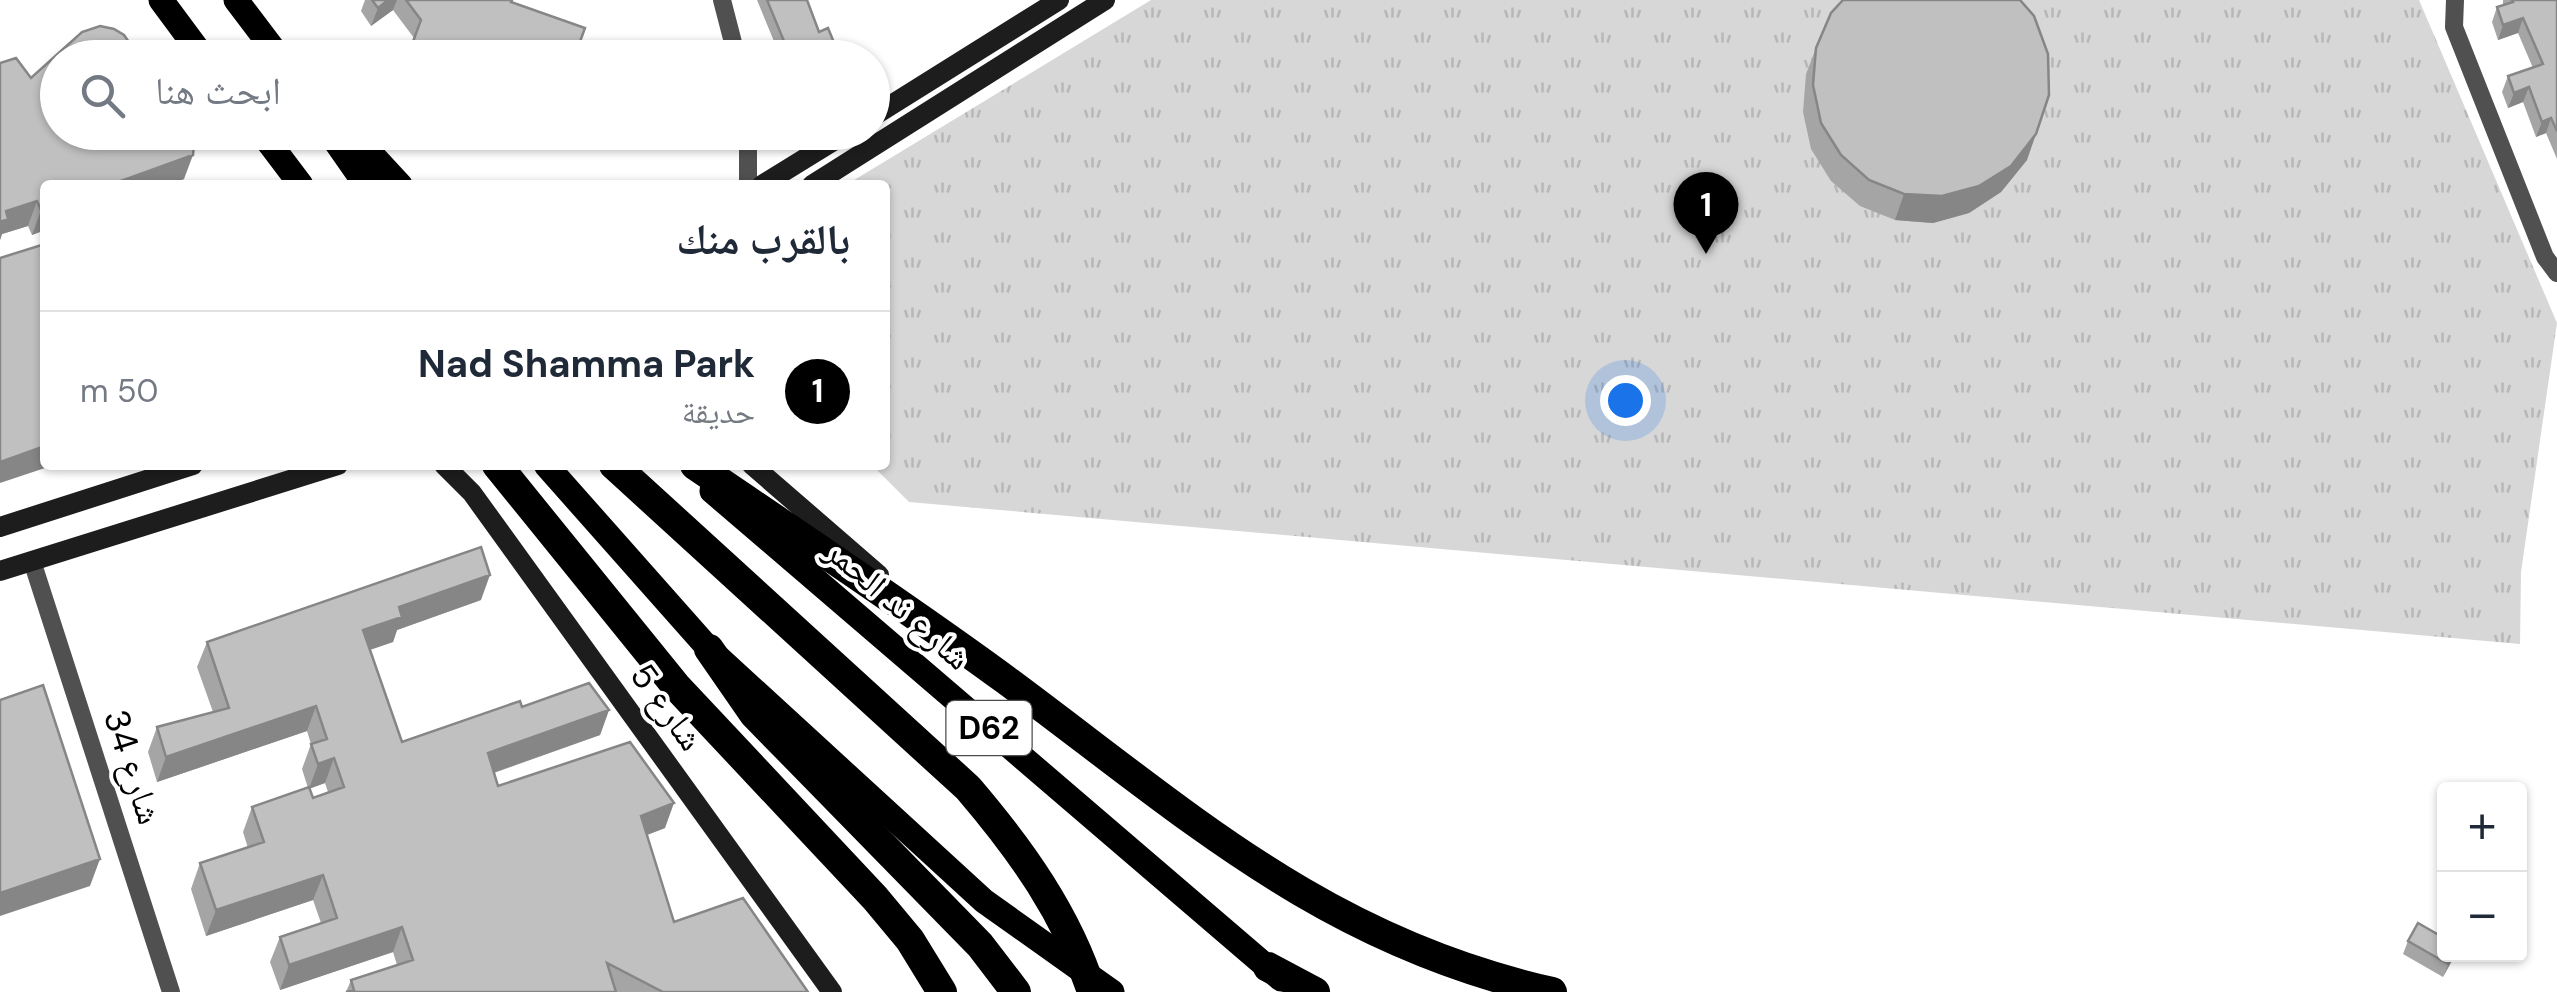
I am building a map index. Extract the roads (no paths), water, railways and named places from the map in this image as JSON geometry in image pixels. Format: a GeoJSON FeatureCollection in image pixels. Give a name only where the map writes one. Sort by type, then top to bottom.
{"type":"FeatureCollection","features":[{"type":"Feature","properties":{"kind":"highway"},"geometry":{"type":"LineString","coordinates":[[345,150],[366,180]]}},
{"type":"Feature","properties":{"kind":"highway"},"geometry":{"type":"LineString","coordinates":[[500,470],[676,686],[875,898],[910,940],[942,992]]}},
{"type":"Feature","properties":{"kind":"highway"},"geometry":{"type":"LineString","coordinates":[[619,470],[968,788],[1015,844],[1054,904],[1092,992]]}},
{"type":"Feature","properties":{"kind":"highway"},"geometry":{"type":"LineString","coordinates":[[701,470],[967,652],[1204,833],[1295,891],[1424,953],[1552,992]]}},
{"type":"Feature","properties":{"kind":"highway"},"geometry":{"type":"LineString","coordinates":[[709,650],[754,714],[980,945],[1016,992]]}},
{"type":"Feature","properties":{"kind":"highway"},"geometry":{"type":"LineString","coordinates":[[1268,967],[1315,992]]}},
{"type":"Feature","properties":{"kind":"main road"},"geometry":{"type":"LineString","coordinates":[[161,0],[191,40]]}},
{"type":"Feature","properties":{"kind":"main road"},"geometry":{"type":"LineString","coordinates":[[236,0],[266,40]]}},
{"type":"Feature","properties":{"kind":"main road"},"geometry":{"type":"LineString","coordinates":[[275,150],[297,180]]}},
{"type":"Feature","properties":{"kind":"main road"},"geometry":{"type":"LineString","coordinates":[[368,150],[395,180]]}},
{"type":"Feature","properties":{"kind":"main road"},"geometry":{"type":"LineString","coordinates":[[550,470],[709,650],[984,901],[1112,992]]}},
{"type":"Feature","properties":{"kind":"main road","name":"شارع ند الحمر"},"geometry":{"type":"LineString","coordinates":[[688,470],[1296,992]]}},
{"type":"Feature","properties":{"kind":"street"},"geometry":{"type":"LineString","coordinates":[[722,0],[732,40]]}},
{"type":"Feature","properties":{"kind":"street"},"geometry":{"type":"LineString","coordinates":[[890,106],[1059,0]]}},
{"type":"Feature","properties":{"kind":"street"},"geometry":{"type":"LineString","coordinates":[[890,136],[1105,0]]}},
{"type":"Feature","properties":{"kind":"street"},"geometry":{"type":"LineString","coordinates":[[2455,0],[2454,27],[2545,257],[2557,273]]}},
{"type":"Feature","properties":{"kind":"street"},"geometry":{"type":"LineString","coordinates":[[748,150],[748,180]]}},
{"type":"Feature","properties":{"kind":"street"},"geometry":{"type":"LineString","coordinates":[[770,180],[820,150]]}},
{"type":"Feature","properties":{"kind":"street"},"geometry":{"type":"LineString","coordinates":[[820,180],[867,150]]}},
{"type":"Feature","properties":{"kind":"street"},"geometry":{"type":"LineString","coordinates":[[0,527],[177,470]]}},
{"type":"Feature","properties":{"kind":"street"},"geometry":{"type":"LineString","coordinates":[[0,572],[322,470]]}},
{"type":"Feature","properties":{"kind":"street","name":"شارع 5"},"geometry":{"type":"LineString","coordinates":[[449,470],[472,492],[832,992]]}},
{"type":"Feature","properties":{"kind":"street"},"geometry":{"type":"LineString","coordinates":[[758,470],[967,652]]}},
{"type":"Feature","properties":{"kind":"street","name":"شارع 34"},"geometry":{"type":"LineString","coordinates":[[32,561],[172,992]]}},
{"type":"Feature","properties":{"kind":"place","name":"Nad Shamma Park"},"geometry":{"type":"Point","coordinates":[1706,254]}}]}
